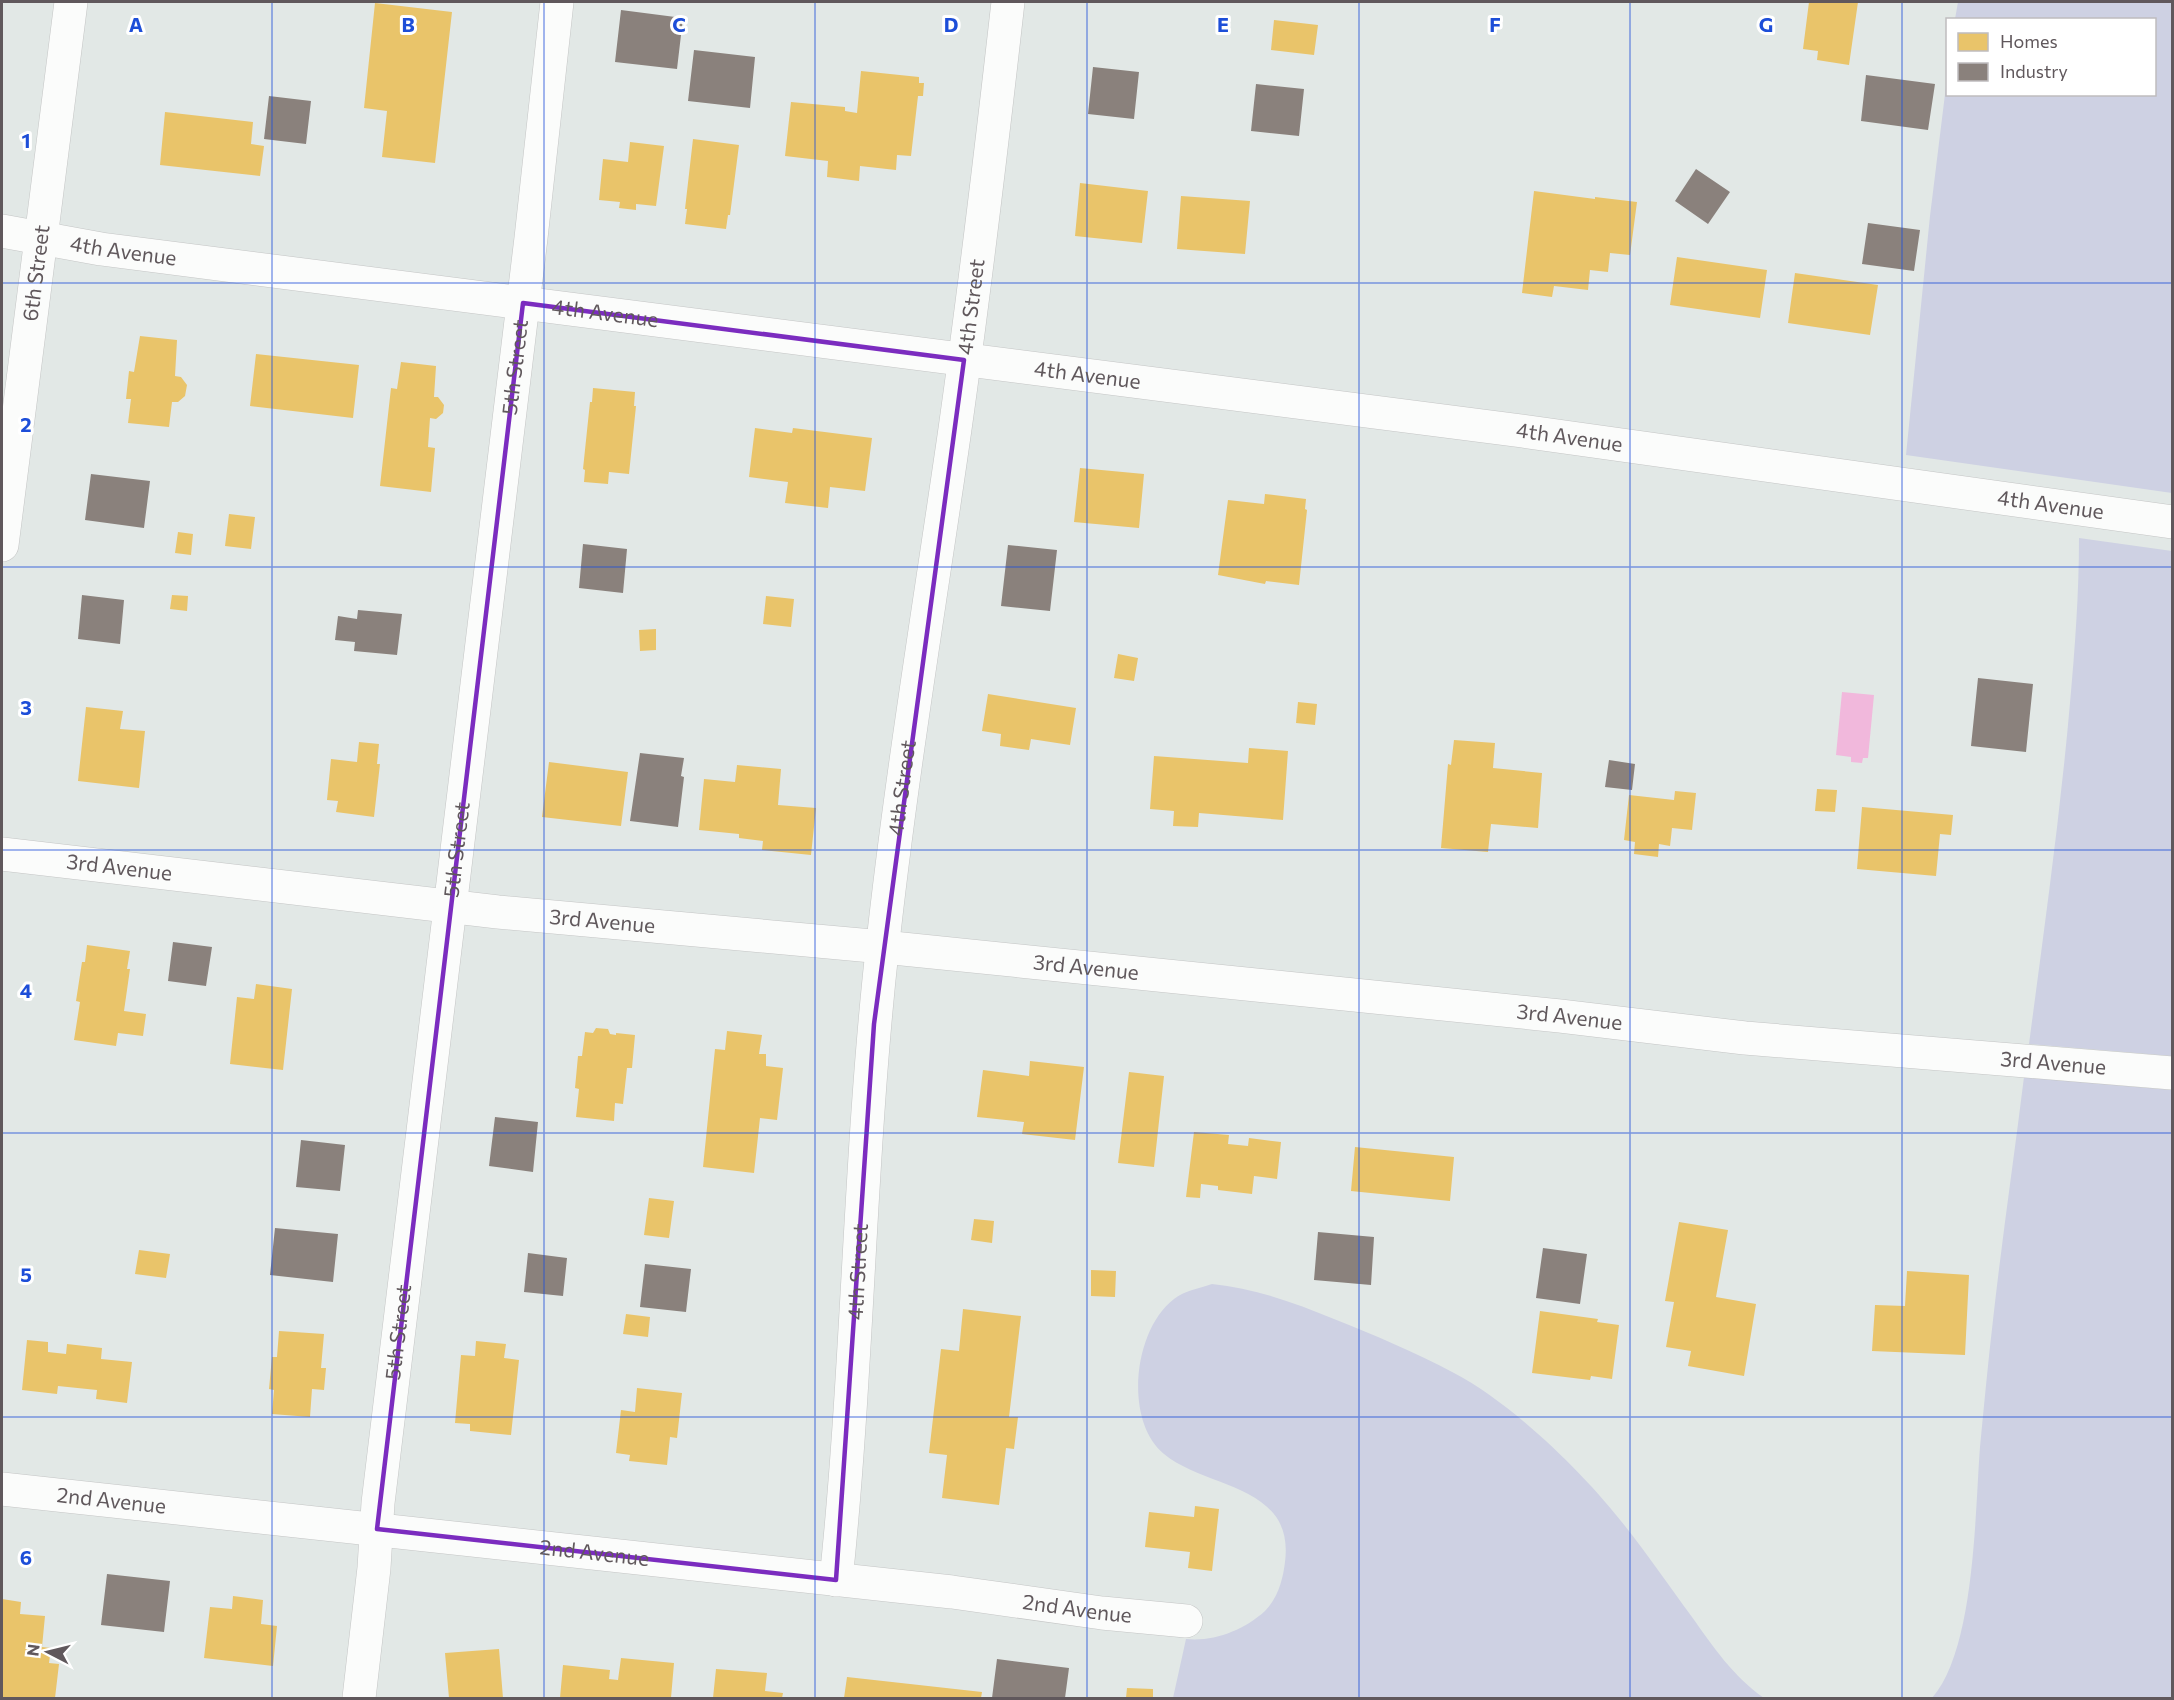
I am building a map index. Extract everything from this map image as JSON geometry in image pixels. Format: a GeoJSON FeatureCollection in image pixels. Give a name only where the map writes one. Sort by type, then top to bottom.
{"type":"FeatureCollection","features":[{"type":"Feature","properties":{"kind":"street","name":"6th Street"},"geometry":{"type":"LineString","coordinates":[[2,544],[71,2]]}},
{"type":"Feature","properties":{"kind":"street","name":"5th Street"},"geometry":{"type":"LineString","coordinates":[[359,1698],[374,1568],[379,1491],[523,303],[557,2]]}},
{"type":"Feature","properties":{"kind":"street","name":"4th Street"},"geometry":{"type":"LineString","coordinates":[[836,1580],[849,1446],[874,1024],[904,781],[964,360],[1008,2]]}},
{"type":"Feature","properties":{"kind":"street","name":"4th Avenue"},"geometry":{"type":"LineString","coordinates":[[2,231],[101,249],[1522,431],[2172,522]]}},
{"type":"Feature","properties":{"kind":"street","name":"3rd Avenue"},"geometry":{"type":"LineString","coordinates":[[2,854],[450,906],[883,947],[1560,1016],[1745,1038],[2172,1073]]}},
{"type":"Feature","properties":{"kind":"street","name":"2nd Avenue"},"geometry":{"type":"LineString","coordinates":[[2,1489],[952,1592],[1093,1612],[1186,1621]]}},
{"type":"Feature","properties":{"kind":"highlighted area"},"geometry":{"type":"Polygon","coordinates":[[[523,303],[964,360],[874,1024],[836,1580],[377,1529],[523,303]]]}},
{"type":"Feature","properties":{"kind":"shaded area"},"geometry":{"type":"Polygon","coordinates":[[[1958,2],[2172,2],[2172,493],[1906,455],[1930,216],[1946,86],[1946,96],[2156,96],[2156,18],[1955,18],[1958,2]]]}},
{"type":"Feature","properties":{"kind":"shaded area"},"geometry":{"type":"Polygon","coordinates":[[[2079,538],[2172,551],[2172,1056],[2029,1044],[2066,746],[2076,620],[2079,538]]]}},
{"type":"Feature","properties":{"kind":"shaded area"},"geometry":{"type":"Polygon","coordinates":[[[1842,692],[1874,695],[1868,758],[1863,758],[1862,763],[1851,762],[1851,757],[1836,755],[1842,692]]]}},
{"type":"Feature","properties":{"kind":"shaded area"},"geometry":{"type":"Polygon","coordinates":[[[2024,1077],[2172,1090],[2172,1698],[1932,1698],[1946,1676],[1957,1648],[1965,1615],[1974,1542],[1989,1352],[2024,1077]]]}},
{"type":"Feature","properties":{"kind":"shaded area"},"geometry":{"type":"Polygon","coordinates":[[[1212,1284],[1274,1297],[1364,1331],[1454,1373],[1500,1403],[1546,1441],[1608,1505],[1725,1661],[1743,1681],[1764,1698],[1173,1698],[1186,1639],[1207,1639],[1218,1636],[1238,1629],[1257,1618],[1270,1606],[1277,1594],[1285,1562],[1284,1536],[1276,1517],[1262,1503],[1164,1454],[1151,1439],[1143,1420],[1139,1398],[1139,1375],[1142,1352],[1150,1331],[1160,1313],[1174,1299],[1212,1284]]]}},
{"type":"Feature","properties":{"kind":"building: Homes"},"geometry":{"type":"Polygon","coordinates":[[[1809,2],[1858,2],[1849,65],[1817,60],[1818,51],[1803,49],[1809,2]]]}},
{"type":"Feature","properties":{"kind":"building: Homes"},"geometry":{"type":"Polygon","coordinates":[[[375,3],[452,12],[435,163],[382,157],[387,111],[364,108],[375,3]]]}},
{"type":"Feature","properties":{"kind":"building: Homes"},"geometry":{"type":"Polygon","coordinates":[[[1274,20],[1318,25],[1314,55],[1271,50],[1274,20]]]}},
{"type":"Feature","properties":{"kind":"building: Homes"},"geometry":{"type":"Polygon","coordinates":[[[861,71],[919,77],[919,83],[924,83],[923,96],[918,96],[911,156],[897,155],[896,170],[860,166],[859,181],[827,177],[828,161],[785,156],[791,102],[845,107],[845,111],[857,113],[861,71]]]}},
{"type":"Feature","properties":{"kind":"building: Homes"},"geometry":{"type":"Polygon","coordinates":[[[165,112],[253,122],[251,144],[264,146],[260,176],[160,165],[165,112]]]}},
{"type":"Feature","properties":{"kind":"building: Homes"},"geometry":{"type":"Polygon","coordinates":[[[693,139],[739,145],[730,215],[728,215],[726,229],[685,224],[693,139]]]}},
{"type":"Feature","properties":{"kind":"building: Homes"},"geometry":{"type":"Polygon","coordinates":[[[630,142],[664,146],[656,206],[636,204],[636,210],[619,208],[620,202],[599,200],[603,159],[628,162],[630,142]]]}},
{"type":"Feature","properties":{"kind":"building: Homes"},"geometry":{"type":"Polygon","coordinates":[[[1080,183],[1148,191],[1142,243],[1075,236],[1080,183]]]}},
{"type":"Feature","properties":{"kind":"building: Homes"},"geometry":{"type":"Polygon","coordinates":[[[1534,191],[1637,202],[1630,255],[1610,253],[1608,272],[1590,270],[1588,290],[1554,286],[1552,297],[1522,293],[1534,191]]]}},
{"type":"Feature","properties":{"kind":"building: Homes"},"geometry":{"type":"Polygon","coordinates":[[[1181,196],[1250,201],[1245,254],[1177,249],[1181,196]]]}},
{"type":"Feature","properties":{"kind":"building: Homes"},"geometry":{"type":"Polygon","coordinates":[[[1677,257],[1767,270],[1760,318],[1670,305],[1677,257]]]}},
{"type":"Feature","properties":{"kind":"building: Homes"},"geometry":{"type":"Polygon","coordinates":[[[1795,273],[1878,285],[1870,335],[1788,323],[1795,273]]]}},
{"type":"Feature","properties":{"kind":"building: Homes"},"geometry":{"type":"Polygon","coordinates":[[[140,336],[177,340],[175,376],[181,377],[187,385],[185,396],[178,402],[172,402],[169,427],[128,423],[131,399],[126,399],[129,371],[134,372],[140,336]]]}},
{"type":"Feature","properties":{"kind":"building: Homes"},"geometry":{"type":"Polygon","coordinates":[[[256,354],[359,365],[353,418],[250,406],[256,354]]]}},
{"type":"Feature","properties":{"kind":"building: Homes"},"geometry":{"type":"Polygon","coordinates":[[[401,362],[436,366],[434,397],[438,397],[444,405],[443,413],[436,419],[430,418],[428,447],[435,448],[431,492],[380,486],[391,388],[397,389],[401,362]]]}},
{"type":"Feature","properties":{"kind":"building: Homes"},"geometry":{"type":"Polygon","coordinates":[[[593,388],[635,392],[634,406],[636,406],[629,474],[609,472],[608,484],[584,482],[585,470],[583,469],[593,388]]]}},
{"type":"Feature","properties":{"kind":"building: Homes"},"geometry":{"type":"Polygon","coordinates":[[[755,428],[792,433],[793,428],[872,438],[865,491],[830,487],[828,508],[785,503],[788,482],[749,477],[755,428]]]}},
{"type":"Feature","properties":{"kind":"building: Homes"},"geometry":{"type":"Polygon","coordinates":[[[1080,468],[1144,474],[1139,528],[1074,522],[1080,468]]]}},
{"type":"Feature","properties":{"kind":"building: Homes"},"geometry":{"type":"Polygon","coordinates":[[[1265,494],[1306,499],[1305,509],[1307,510],[1299,585],[1266,581],[1265,584],[1218,575],[1228,500],[1264,504],[1265,494]]]}},
{"type":"Feature","properties":{"kind":"building: Homes"},"geometry":{"type":"Polygon","coordinates":[[[229,514],[255,517],[251,549],[225,546],[229,514]]]}},
{"type":"Feature","properties":{"kind":"building: Homes"},"geometry":{"type":"Polygon","coordinates":[[[178,532],[193,534],[191,555],[175,553],[178,532]]]}},
{"type":"Feature","properties":{"kind":"building: Homes"},"geometry":{"type":"Polygon","coordinates":[[[172,595],[188,596],[187,611],[170,609],[172,595]]]}},
{"type":"Feature","properties":{"kind":"building: Homes"},"geometry":{"type":"Polygon","coordinates":[[[766,596],[794,599],[791,627],[763,624],[766,596]]]}},
{"type":"Feature","properties":{"kind":"building: Homes"},"geometry":{"type":"Polygon","coordinates":[[[656,629],[656,650],[640,651],[639,630],[656,629]]]}},
{"type":"Feature","properties":{"kind":"building: Homes"},"geometry":{"type":"Polygon","coordinates":[[[1118,654],[1138,658],[1134,681],[1114,678],[1118,654]]]}},
{"type":"Feature","properties":{"kind":"building: Homes"},"geometry":{"type":"Polygon","coordinates":[[[988,694],[1076,708],[1070,745],[1031,739],[1029,750],[1000,746],[1001,734],[982,731],[988,694]]]}},
{"type":"Feature","properties":{"kind":"building: Homes"},"geometry":{"type":"Polygon","coordinates":[[[1298,702],[1317,704],[1315,725],[1296,723],[1298,702]]]}},
{"type":"Feature","properties":{"kind":"building: Homes"},"geometry":{"type":"Polygon","coordinates":[[[86,707],[123,711],[120,729],[145,731],[139,788],[78,781],[86,707]]]}},
{"type":"Feature","properties":{"kind":"building: Homes"},"geometry":{"type":"Polygon","coordinates":[[[1454,740],[1495,743],[1493,768],[1542,773],[1538,828],[1491,824],[1488,852],[1441,848],[1448,764],[1451,765],[1454,740]]]}},
{"type":"Feature","properties":{"kind":"building: Homes"},"geometry":{"type":"Polygon","coordinates":[[[359,742],[379,744],[377,764],[380,764],[374,817],[336,812],[338,801],[327,800],[331,759],[357,762],[359,742]]]}},
{"type":"Feature","properties":{"kind":"building: Homes"},"geometry":{"type":"Polygon","coordinates":[[[1249,748],[1288,751],[1283,820],[1199,813],[1198,827],[1173,826],[1174,811],[1150,809],[1154,756],[1248,763],[1249,748]]]}},
{"type":"Feature","properties":{"kind":"building: Homes"},"geometry":{"type":"Polygon","coordinates":[[[549,762],[628,772],[621,826],[542,817],[549,762]]]}},
{"type":"Feature","properties":{"kind":"building: Homes"},"geometry":{"type":"Polygon","coordinates":[[[737,765],[781,769],[778,805],[816,808],[811,855],[762,850],[763,841],[739,838],[739,834],[699,830],[704,779],[735,782],[737,765]]]}},
{"type":"Feature","properties":{"kind":"building: Homes"},"geometry":{"type":"Polygon","coordinates":[[[1817,789],[1837,790],[1835,812],[1815,811],[1817,789]]]}},
{"type":"Feature","properties":{"kind":"building: Homes"},"geometry":{"type":"Polygon","coordinates":[[[1675,791],[1696,793],[1692,830],[1672,828],[1670,846],[1659,844],[1658,857],[1634,854],[1635,842],[1624,840],[1629,795],[1674,800],[1675,791]]]}},
{"type":"Feature","properties":{"kind":"building: Homes"},"geometry":{"type":"Polygon","coordinates":[[[1862,807],[1953,815],[1951,835],[1940,834],[1936,876],[1857,869],[1862,807]]]}},
{"type":"Feature","properties":{"kind":"building: Homes"},"geometry":{"type":"Polygon","coordinates":[[[87,945],[130,951],[124,1011],[146,1014],[143,1036],[118,1033],[116,1046],[74,1040],[80,1002],[76,1001],[87,945]]]}},
{"type":"Feature","properties":{"kind":"building: Homes"},"geometry":{"type":"Polygon","coordinates":[[[256,984],[292,989],[283,1070],[230,1064],[237,997],[254,999],[256,984]]]}},
{"type":"Feature","properties":{"kind":"building: Homes"},"geometry":{"type":"Polygon","coordinates":[[[596,1028],[608,1029],[610,1034],[635,1035],[632,1068],[627,1068],[623,1104],[615,1103],[614,1121],[576,1117],[579,1089],[575,1088],[578,1056],[582,1056],[585,1032],[593,1033],[596,1028]]]}},
{"type":"Feature","properties":{"kind":"building: Homes"},"geometry":{"type":"Polygon","coordinates":[[[727,1031],[762,1035],[759,1054],[766,1054],[766,1066],[783,1068],[777,1120],[760,1118],[754,1173],[703,1167],[715,1049],[725,1050],[727,1031]]]}},
{"type":"Feature","properties":{"kind":"building: Homes"},"geometry":{"type":"Polygon","coordinates":[[[1030,1061],[1084,1067],[1075,1140],[1022,1134],[1024,1122],[977,1117],[983,1070],[1029,1076],[1030,1061]]]}},
{"type":"Feature","properties":{"kind":"building: Homes"},"geometry":{"type":"Polygon","coordinates":[[[1129,1072],[1164,1076],[1154,1167],[1118,1163],[1129,1072]]]}},
{"type":"Feature","properties":{"kind":"building: Homes"},"geometry":{"type":"Polygon","coordinates":[[[1194,1132],[1229,1135],[1228,1144],[1248,1146],[1249,1138],[1281,1142],[1277,1179],[1254,1176],[1252,1194],[1218,1190],[1218,1186],[1201,1184],[1200,1198],[1186,1197],[1194,1132]]]}},
{"type":"Feature","properties":{"kind":"building: Homes"},"geometry":{"type":"Polygon","coordinates":[[[1355,1147],[1454,1157],[1450,1201],[1351,1191],[1355,1147]]]}},
{"type":"Feature","properties":{"kind":"building: Homes"},"geometry":{"type":"Polygon","coordinates":[[[649,1198],[674,1201],[669,1238],[644,1235],[649,1198]]]}},
{"type":"Feature","properties":{"kind":"building: Homes"},"geometry":{"type":"Polygon","coordinates":[[[974,1219],[994,1221],[992,1243],[971,1240],[974,1219]]]}},
{"type":"Feature","properties":{"kind":"building: Homes"},"geometry":{"type":"Polygon","coordinates":[[[1679,1222],[1728,1230],[1716,1297],[1756,1304],[1744,1376],[1688,1366],[1691,1351],[1666,1347],[1674,1302],[1665,1301],[1679,1222]]]}},
{"type":"Feature","properties":{"kind":"building: Homes"},"geometry":{"type":"Polygon","coordinates":[[[139,1250],[170,1254],[166,1278],[135,1274],[139,1250]]]}},
{"type":"Feature","properties":{"kind":"building: Homes"},"geometry":{"type":"Polygon","coordinates":[[[1091,1270],[1116,1271],[1115,1297],[1091,1296],[1091,1270]]]}},
{"type":"Feature","properties":{"kind":"building: Homes"},"geometry":{"type":"Polygon","coordinates":[[[1907,1271],[1969,1275],[1965,1355],[1872,1351],[1875,1305],[1905,1306],[1907,1271]]]}},
{"type":"Feature","properties":{"kind":"building: Homes"},"geometry":{"type":"Polygon","coordinates":[[[963,1309],[1021,1316],[1009,1417],[1018,1417],[1014,1449],[1006,1448],[999,1505],[942,1498],[947,1455],[929,1453],[941,1349],[959,1351],[963,1309]]]}},
{"type":"Feature","properties":{"kind":"building: Homes"},"geometry":{"type":"Polygon","coordinates":[[[1540,1311],[1598,1319],[1597,1322],[1619,1325],[1612,1379],[1591,1376],[1590,1380],[1532,1373],[1540,1311]]]}},
{"type":"Feature","properties":{"kind":"building: Homes"},"geometry":{"type":"Polygon","coordinates":[[[626,1314],[650,1317],[648,1337],[623,1334],[626,1314]]]}},
{"type":"Feature","properties":{"kind":"building: Homes"},"geometry":{"type":"Polygon","coordinates":[[[279,1331],[324,1334],[321,1368],[326,1368],[324,1390],[312,1389],[310,1417],[272,1414],[274,1390],[269,1389],[272,1357],[277,1357],[279,1331]]]}},
{"type":"Feature","properties":{"kind":"building: Homes"},"geometry":{"type":"Polygon","coordinates":[[[27,1340],[48,1342],[48,1352],[66,1354],[67,1344],[102,1348],[101,1359],[132,1362],[127,1403],[96,1399],[97,1390],[58,1386],[57,1394],[22,1390],[27,1340]]]}},
{"type":"Feature","properties":{"kind":"building: Homes"},"geometry":{"type":"Polygon","coordinates":[[[476,1341],[506,1344],[504,1358],[519,1360],[511,1435],[470,1431],[470,1424],[455,1423],[461,1355],[475,1356],[476,1341]]]}},
{"type":"Feature","properties":{"kind":"building: Homes"},"geometry":{"type":"Polygon","coordinates":[[[637,1388],[682,1393],[677,1438],[670,1437],[667,1465],[629,1461],[630,1455],[616,1453],[621,1410],[635,1412],[637,1388]]]}},
{"type":"Feature","properties":{"kind":"building: Homes"},"geometry":{"type":"Polygon","coordinates":[[[1195,1506],[1219,1509],[1212,1571],[1188,1568],[1190,1552],[1145,1547],[1149,1512],[1194,1517],[1195,1506]]]}},
{"type":"Feature","properties":{"kind":"building: Homes"},"geometry":{"type":"Polygon","coordinates":[[[233,1596],[263,1600],[261,1624],[277,1626],[273,1666],[204,1658],[210,1607],[232,1609],[233,1596]]]}},
{"type":"Feature","properties":{"kind":"building: Homes"},"geometry":{"type":"Polygon","coordinates":[[[2,1599],[21,1602],[20,1614],[45,1616],[42,1647],[51,1648],[49,1663],[59,1664],[55,1698],[2,1698],[2,1599]]]}},
{"type":"Feature","properties":{"kind":"building: Homes"},"geometry":{"type":"Polygon","coordinates":[[[499,1649],[503,1698],[449,1698],[445,1653],[499,1649]]]}},
{"type":"Feature","properties":{"kind":"building: Homes"},"geometry":{"type":"Polygon","coordinates":[[[621,1658],[674,1663],[671,1698],[560,1698],[563,1665],[610,1670],[609,1679],[618,1680],[621,1658]]]}},
{"type":"Feature","properties":{"kind":"building: Homes"},"geometry":{"type":"Polygon","coordinates":[[[716,1669],[767,1673],[765,1691],[783,1693],[782,1698],[713,1698],[716,1669]]]}},
{"type":"Feature","properties":{"kind":"building: Homes"},"geometry":{"type":"Polygon","coordinates":[[[847,1677],[982,1692],[981,1698],[844,1698],[847,1677]]]}},
{"type":"Feature","properties":{"kind":"building: Homes"},"geometry":{"type":"Polygon","coordinates":[[[1127,1688],[1153,1689],[1153,1698],[1126,1698],[1127,1688]]]}},
{"type":"Feature","properties":{"kind":"building: Industry"},"geometry":{"type":"Polygon","coordinates":[[[621,10],[683,18],[677,69],[615,62],[621,10]]]}},
{"type":"Feature","properties":{"kind":"building: Industry"},"geometry":{"type":"Polygon","coordinates":[[[694,50],[755,57],[750,108],[688,101],[694,50]]]}},
{"type":"Feature","properties":{"kind":"building: Industry"},"geometry":{"type":"Polygon","coordinates":[[[1093,67],[1139,72],[1134,119],[1088,114],[1093,67]]]}},
{"type":"Feature","properties":{"kind":"building: Industry"},"geometry":{"type":"Polygon","coordinates":[[[1866,75],[1935,84],[1928,130],[1861,121],[1866,75]]]}},
{"type":"Feature","properties":{"kind":"building: Industry"},"geometry":{"type":"Polygon","coordinates":[[[1256,84],[1304,89],[1299,136],[1251,131],[1256,84]]]}},
{"type":"Feature","properties":{"kind":"building: Industry"},"geometry":{"type":"Polygon","coordinates":[[[269,96],[311,101],[306,144],[264,139],[269,96]]]}},
{"type":"Feature","properties":{"kind":"building: Industry"},"geometry":{"type":"Polygon","coordinates":[[[1696,169],[1730,192],[1708,224],[1675,201],[1696,169]]]}},
{"type":"Feature","properties":{"kind":"building: Industry"},"geometry":{"type":"Polygon","coordinates":[[[1868,223],[1920,230],[1914,271],[1862,264],[1868,223]]]}},
{"type":"Feature","properties":{"kind":"building: Industry"},"geometry":{"type":"Polygon","coordinates":[[[91,474],[150,481],[144,528],[85,520],[91,474]]]}},
{"type":"Feature","properties":{"kind":"building: Industry"},"geometry":{"type":"Polygon","coordinates":[[[583,544],[627,549],[623,593],[579,588],[583,544]]]}},
{"type":"Feature","properties":{"kind":"building: Industry"},"geometry":{"type":"Polygon","coordinates":[[[1008,545],[1057,550],[1050,611],[1001,606],[1008,545]]]}},
{"type":"Feature","properties":{"kind":"building: Industry"},"geometry":{"type":"Polygon","coordinates":[[[82,595],[124,600],[120,644],[78,639],[82,595]]]}},
{"type":"Feature","properties":{"kind":"building: Industry"},"geometry":{"type":"Polygon","coordinates":[[[358,610],[402,614],[397,655],[354,651],[355,642],[335,640],[338,616],[357,619],[358,610]]]}},
{"type":"Feature","properties":{"kind":"building: Industry"},"geometry":{"type":"Polygon","coordinates":[[[1978,678],[2033,684],[2026,752],[1971,746],[1978,678]]]}},
{"type":"Feature","properties":{"kind":"building: Industry"},"geometry":{"type":"Polygon","coordinates":[[[640,753],[684,758],[678,827],[630,821],[640,753]]]}},
{"type":"Feature","properties":{"kind":"building: Industry"},"geometry":{"type":"Polygon","coordinates":[[[1609,760],[1635,764],[1632,790],[1605,787],[1609,760]]]}},
{"type":"Feature","properties":{"kind":"building: Industry"},"geometry":{"type":"Polygon","coordinates":[[[173,942],[212,947],[206,986],[168,981],[173,942]]]}},
{"type":"Feature","properties":{"kind":"building: Industry"},"geometry":{"type":"Polygon","coordinates":[[[495,1117],[538,1122],[533,1172],[489,1166],[495,1117]]]}},
{"type":"Feature","properties":{"kind":"building: Industry"},"geometry":{"type":"Polygon","coordinates":[[[301,1140],[345,1145],[340,1191],[296,1187],[301,1140]]]}},
{"type":"Feature","properties":{"kind":"building: Industry"},"geometry":{"type":"Polygon","coordinates":[[[275,1228],[338,1234],[333,1282],[270,1275],[275,1228]]]}},
{"type":"Feature","properties":{"kind":"building: Industry"},"geometry":{"type":"Polygon","coordinates":[[[1318,1232],[1374,1237],[1371,1285],[1314,1280],[1318,1232]]]}},
{"type":"Feature","properties":{"kind":"building: Industry"},"geometry":{"type":"Polygon","coordinates":[[[1543,1248],[1587,1254],[1580,1304],[1536,1298],[1543,1248]]]}},
{"type":"Feature","properties":{"kind":"building: Industry"},"geometry":{"type":"Polygon","coordinates":[[[528,1253],[567,1258],[563,1296],[524,1292],[528,1253]]]}},
{"type":"Feature","properties":{"kind":"building: Industry"},"geometry":{"type":"Polygon","coordinates":[[[645,1264],[691,1269],[686,1312],[640,1307],[645,1264]]]}},
{"type":"Feature","properties":{"kind":"building: Industry"},"geometry":{"type":"Polygon","coordinates":[[[107,1574],[170,1581],[164,1632],[101,1625],[107,1574]]]}},
{"type":"Feature","properties":{"kind":"building: Industry"},"geometry":{"type":"Polygon","coordinates":[[[997,1659],[1069,1668],[1065,1698],[992,1698],[997,1659]]]}}]}
